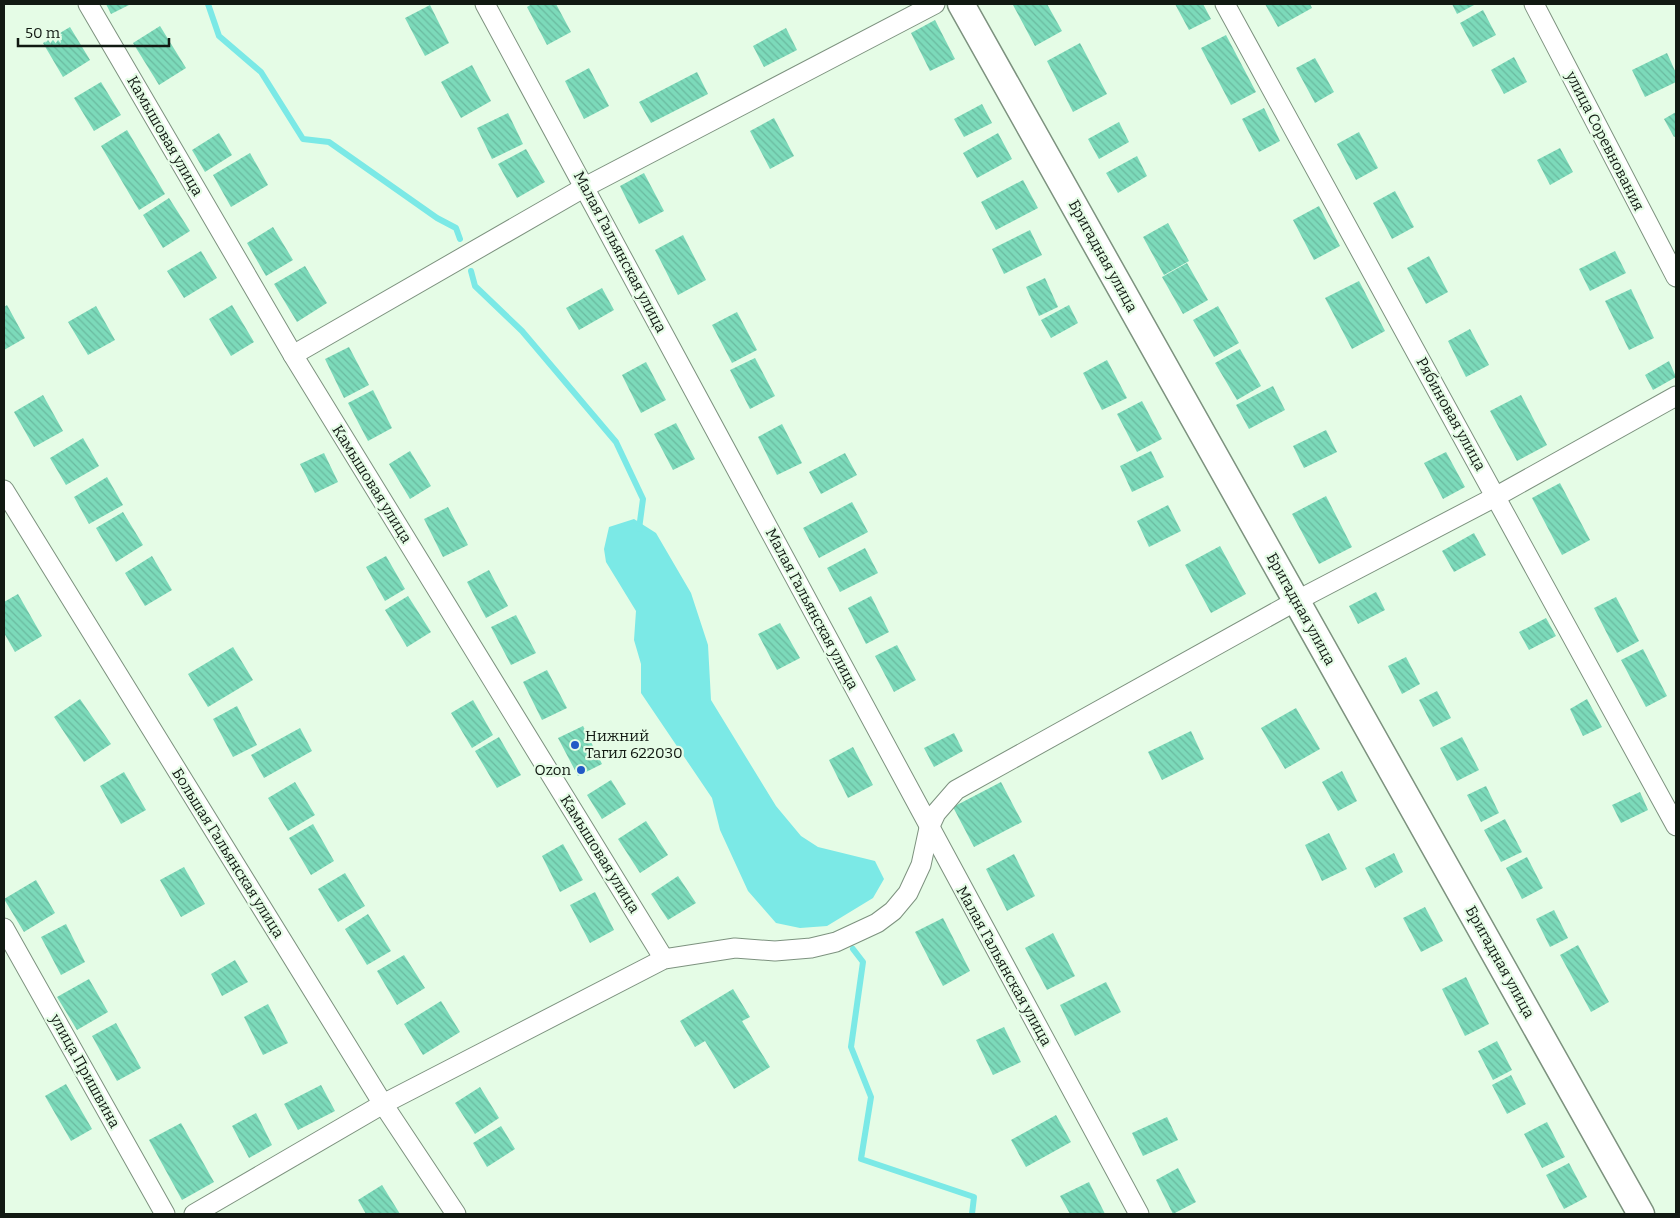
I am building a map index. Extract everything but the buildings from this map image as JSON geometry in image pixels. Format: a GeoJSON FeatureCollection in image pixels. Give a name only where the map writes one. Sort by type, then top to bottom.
{"type":"FeatureCollection","features":[{"type":"Feature","properties":{"kind":"street","name":"Камышовая улица"},"geometry":{"type":"LineString","coordinates":[[88,4],[293,355],[664,959]]}},
{"type":"Feature","properties":{"kind":"street","name":"Малая Гальянская улица"},"geometry":{"type":"LineString","coordinates":[[485,4],[1139,1214]]}},
{"type":"Feature","properties":{"kind":"street"},"geometry":{"type":"LineString","coordinates":[[293,355],[585,186],[935,4]]}},
{"type":"Feature","properties":{"kind":"street","name":"Бригадная улица"},"geometry":{"type":"LineString","coordinates":[[961,4],[1641,1214]]}},
{"type":"Feature","properties":{"kind":"street","name":"Рябиновая улица"},"geometry":{"type":"LineString","coordinates":[[1225,4],[1497,496],[1676,826]]}},
{"type":"Feature","properties":{"kind":"street","name":"улица Соревнования"},"geometry":{"type":"LineString","coordinates":[[1534,4],[1676,277]]}},
{"type":"Feature","properties":{"kind":"street"},"geometry":{"type":"LineString","coordinates":[[194,1214],[384,1104],[664,959],[735,948],[775,951],[811,948],[836,942],[877,923],[893,911],[908,893],[921,865],[930,828],[942,803],[956,790],[1296,601],[1497,496],[1676,396]]}},
{"type":"Feature","properties":{"kind":"street","name":"Большая Гальянская улица"},"geometry":{"type":"LineString","coordinates":[[4,490],[384,1104],[456,1214]]}},
{"type":"Feature","properties":{"kind":"street","name":"улица Пришвина"},"geometry":{"type":"LineString","coordinates":[[4,928],[165,1214]]}},
{"type":"Feature","properties":{"kind":"water"},"geometry":{"type":"Polygon","coordinates":[[[634,519],[656,533],[691,593],[708,645],[711,700],[776,806],[801,836],[818,847],[875,861],[884,879],[873,898],[827,926],[800,928],[776,923],[748,891],[720,830],[712,798],[641,693],[641,664],[634,640],[636,611],[606,562],[604,549],[609,527],[634,519]]]}},
{"type":"Feature","properties":{"kind":"waterway"},"geometry":{"type":"LineString","coordinates":[[208,4],[219,36],[261,72],[303,139],[329,142],[437,218],[456,228],[460,239]]}},
{"type":"Feature","properties":{"kind":"waterway"},"geometry":{"type":"LineString","coordinates":[[471,271],[475,286],[522,331],[616,442],[643,499],[639,529]]}},
{"type":"Feature","properties":{"kind":"waterway"},"geometry":{"type":"LineString","coordinates":[[853,949],[863,962],[851,1047],[871,1097],[861,1159],[974,1197],[972,1214]]}},
{"type":"Feature","properties":{"kind":"place","name":"Нижний Тагил 622030"},"geometry":{"type":"Point","coordinates":[575,745]}},
{"type":"Feature","properties":{"kind":"place","name":"Ozon"},"geometry":{"type":"Point","coordinates":[581,770]}}]}
